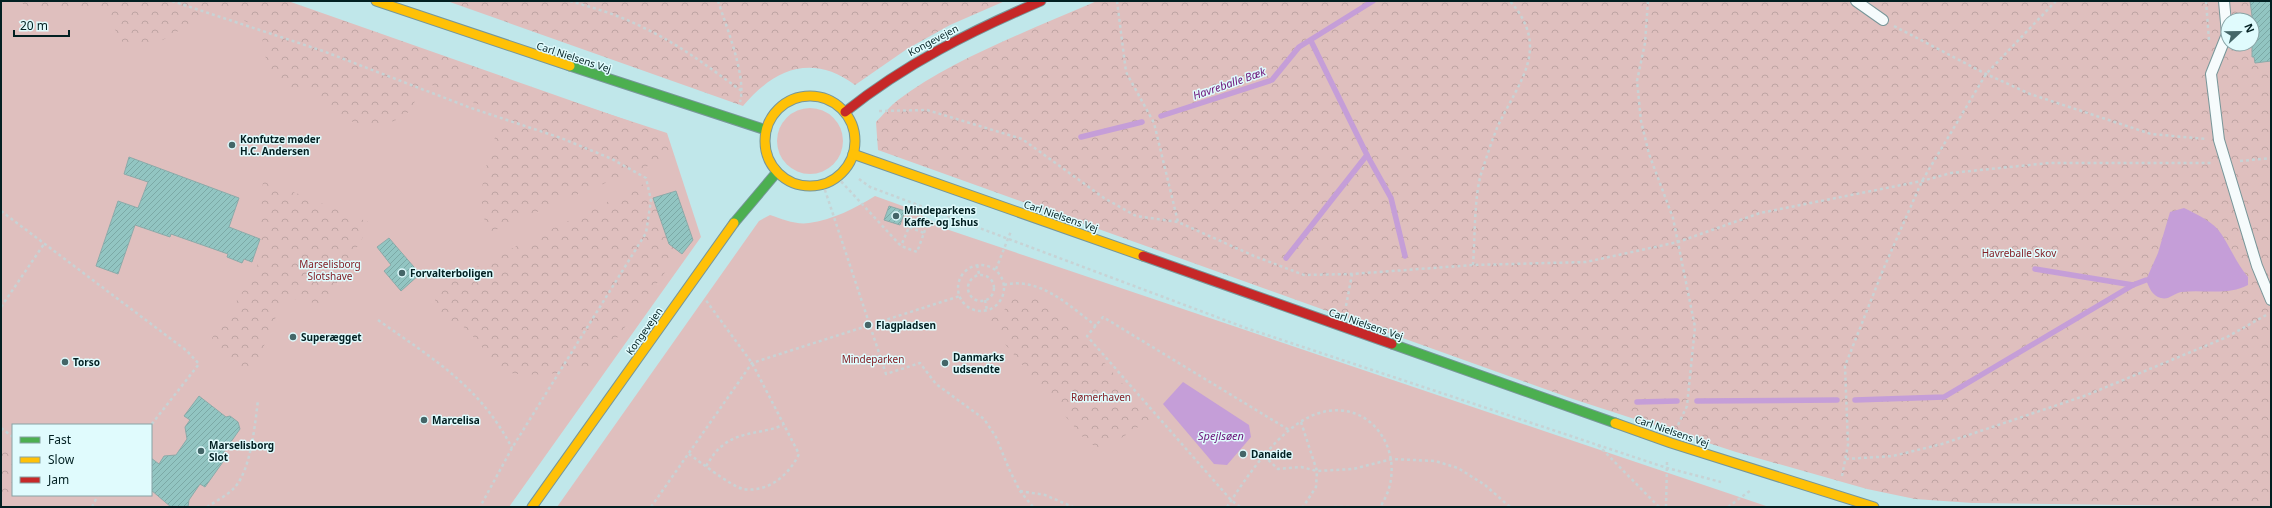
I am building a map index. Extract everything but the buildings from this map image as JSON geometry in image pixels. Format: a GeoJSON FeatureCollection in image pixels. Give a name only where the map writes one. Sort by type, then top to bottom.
{"type":"FeatureCollection","features":[{"type":"Feature","properties":{"kind":"street","name":"Carl Nielsens Vej"},"geometry":{"type":"LineString","coordinates":[[376,1],[735,122],[766,130]]}},
{"type":"Feature","properties":{"kind":"street","name":"Kongevejen"},"geometry":{"type":"LineString","coordinates":[[845,112],[917,60],[995,20],[1041,1]]}},
{"type":"Feature","properties":{"kind":"street"},"geometry":{"type":"LineString","coordinates":[[812,95],[836,103],[845,112],[854,132],[853,154],[845,169],[838,176],[823,184],[810,186],[787,180],[777,172],[769,161],[765,148],[766,130],[770,119],[778,109],[788,101],[799,96],[812,95]]}},
{"type":"Feature","properties":{"kind":"street","name":"Carl Nielsens Vej"},"geometry":{"type":"LineString","coordinates":[[853,154],[1671,443],[1838,497],[1874,507]]}},
{"type":"Feature","properties":{"kind":"street","name":"Kongevejen"},"geometry":{"type":"LineString","coordinates":[[532,507],[742,212],[777,172]]}},
{"type":"Feature","properties":{"kind":"lane"},"geometry":{"type":"LineString","coordinates":[[1856,1],[1883,20]]}},
{"type":"Feature","properties":{"kind":"lane"},"geometry":{"type":"LineString","coordinates":[[2224,1],[2227,34],[2211,74],[2219,140],[2257,266],[2271,300]]}},
{"type":"Feature","properties":{"kind":"path"},"geometry":{"type":"LineString","coordinates":[[172,1],[323,51],[471,108],[561,138],[612,159],[646,178],[651,200],[646,232],[512,448],[480,507]]}},
{"type":"Feature","properties":{"kind":"path"},"geometry":{"type":"LineString","coordinates":[[570,1],[612,14],[642,26],[682,48],[743,92]]}},
{"type":"Feature","properties":{"kind":"path"},"geometry":{"type":"LineString","coordinates":[[718,1],[733,46],[743,92],[735,122]]}},
{"type":"Feature","properties":{"kind":"path"},"geometry":{"type":"LineString","coordinates":[[1117,1],[1126,72],[1130,83],[1154,123],[1178,222]]}},
{"type":"Feature","properties":{"kind":"path"},"geometry":{"type":"LineString","coordinates":[[1473,265],[1481,176],[1497,128],[1529,64],[1528,32],[1517,10],[1510,1]]}},
{"type":"Feature","properties":{"kind":"path"},"geometry":{"type":"LineString","coordinates":[[1648,1],[1645,43],[1637,81],[1641,121],[1649,154],[1673,218],[1695,327],[1686,406],[1667,454],[1668,468],[1666,507]]}},
{"type":"Feature","properties":{"kind":"path"},"geometry":{"type":"LineString","coordinates":[[1838,497],[1848,445],[1845,366],[1883,270],[1922,181],[1986,74],[2056,1]]}},
{"type":"Feature","properties":{"kind":"path"},"geometry":{"type":"LineString","coordinates":[[2206,1],[2209,51],[2217,60]]}},
{"type":"Feature","properties":{"kind":"path"},"geometry":{"type":"LineString","coordinates":[[1883,20],[1986,74],[2030,94],[2151,134],[2219,140]]}},
{"type":"Feature","properties":{"kind":"path"},"geometry":{"type":"LineString","coordinates":[[876,111],[928,110],[1022,139],[1104,198],[1136,216],[1178,222],[1254,256],[1304,275],[1352,274],[1473,265],[1586,262],[1678,242],[1760,213],[1922,181],[1951,173],[2049,163],[2226,163],[2271,158]]}},
{"type":"Feature","properties":{"kind":"path"},"geometry":{"type":"LineString","coordinates":[[845,169],[870,188],[1008,238],[1246,328],[1668,468],[1728,484]]}},
{"type":"Feature","properties":{"kind":"path"},"geometry":{"type":"LineString","coordinates":[[838,176],[901,246],[917,252],[931,210]]}},
{"type":"Feature","properties":{"kind":"path"},"geometry":{"type":"LineString","coordinates":[[823,184],[886,374],[920,363],[936,384],[984,419],[996,436],[1020,491],[1032,507]]}},
{"type":"Feature","properties":{"kind":"path"},"geometry":{"type":"LineString","coordinates":[[1,211],[187,351],[198,364],[152,424]]}},
{"type":"Feature","properties":{"kind":"path"},"geometry":{"type":"LineString","coordinates":[[901,246],[909,227],[924,233]]}},
{"type":"Feature","properties":{"kind":"path"},"geometry":{"type":"LineString","coordinates":[[996,270],[1012,228]]}},
{"type":"Feature","properties":{"kind":"path"},"geometry":{"type":"LineString","coordinates":[[1,307],[44,244]]}},
{"type":"Feature","properties":{"kind":"path"},"geometry":{"type":"LineString","coordinates":[[984,264],[996,270],[1003,279],[1004,292],[998,303],[987,310],[974,310],[963,302],[958,289],[961,276],[971,267],[977,265],[984,264]]}},
{"type":"Feature","properties":{"kind":"path"},"geometry":{"type":"LineString","coordinates":[[977,265],[979,274]]}},
{"type":"Feature","properties":{"kind":"path"},"geometry":{"type":"LineString","coordinates":[[979,274],[987,276],[994,286],[992,295],[985,300],[973,299],[968,291],[969,282],[979,274]]}},
{"type":"Feature","properties":{"kind":"path"},"geometry":{"type":"LineString","coordinates":[[1340,326],[1352,274]]}},
{"type":"Feature","properties":{"kind":"path"},"geometry":{"type":"LineString","coordinates":[[1004,285],[1020,283],[1056,296],[1096,326]]}},
{"type":"Feature","properties":{"kind":"path"},"geometry":{"type":"LineString","coordinates":[[689,454],[743,489],[764,487],[779,480],[792,468],[798,454],[752,363],[703,296]]}},
{"type":"Feature","properties":{"kind":"path"},"geometry":{"type":"LineString","coordinates":[[651,507],[752,363],[960,296]]}},
{"type":"Feature","properties":{"kind":"path"},"geometry":{"type":"LineString","coordinates":[[985,300],[987,310]]}},
{"type":"Feature","properties":{"kind":"path"},"geometry":{"type":"LineString","coordinates":[[1846,459],[1893,456],[1942,444],[2088,395],[2227,337],[2271,312]]}},
{"type":"Feature","properties":{"kind":"path"},"geometry":{"type":"LineString","coordinates":[[1240,507],[1232,500],[1087,336],[1103,317],[1289,430]]}},
{"type":"Feature","properties":{"kind":"path"},"geometry":{"type":"LineString","coordinates":[[378,320],[441,364],[481,399],[500,426],[512,448]]}},
{"type":"Feature","properties":{"kind":"path"},"geometry":{"type":"LineString","coordinates":[[207,507],[235,487],[241,476],[254,438],[258,400]]}},
{"type":"Feature","properties":{"kind":"path"},"geometry":{"type":"LineString","coordinates":[[1227,507],[1252,469],[1289,430],[1301,422],[1326,411],[1349,412],[1358,415],[1373,424],[1380,432],[1392,459],[1392,482],[1380,507]]}},
{"type":"Feature","properties":{"kind":"path"},"geometry":{"type":"LineString","coordinates":[[1301,422],[1317,471],[1316,487],[1303,507]]}},
{"type":"Feature","properties":{"kind":"path"},"geometry":{"type":"LineString","coordinates":[[706,466],[720,446],[730,440],[742,435],[773,430],[783,425]]}},
{"type":"Feature","properties":{"kind":"path"},"geometry":{"type":"LineString","coordinates":[[1,428],[12,436]]}},
{"type":"Feature","properties":{"kind":"path"},"geometry":{"type":"LineString","coordinates":[[1598,444],[1659,507]]}},
{"type":"Feature","properties":{"kind":"path"},"geometry":{"type":"LineString","coordinates":[[1264,456],[1278,469],[1301,467],[1317,471],[1352,469],[1392,459],[1435,461],[1458,468],[1484,485],[1510,507]]}},
{"type":"Feature","properties":{"kind":"path"},"geometry":{"type":"LineString","coordinates":[[1743,488],[1758,492]]}},
{"type":"Feature","properties":{"kind":"path"},"geometry":{"type":"LineString","coordinates":[[1728,507],[1750,490]]}},
{"type":"Feature","properties":{"kind":"path"},"geometry":{"type":"LineString","coordinates":[[1020,491],[1045,495],[1072,507]]}},
{"type":"Feature","properties":{"kind":"path"},"geometry":{"type":"LineString","coordinates":[[92,507],[97,496]]}},
{"type":"Feature","properties":{"kind":"path"},"geometry":{"type":"LineString","coordinates":[[1334,507],[1349,507]]}},
{"type":"Feature","properties":{"kind":"green space","name":"Marselisborg Slotshave"},"geometry":{"type":"Polygon","coordinates":[[[1,1],[280,1],[456,64],[667,133],[701,237],[509,507],[1,507],[1,1]]]}},
{"type":"Feature","properties":{"kind":"green space"},"geometry":{"type":"Polygon","coordinates":[[[19,1],[288,1],[666,134],[673,156],[583,192],[493,231],[488,230],[483,215],[483,185],[485,171],[501,114],[427,83],[423,87],[412,107],[404,116],[383,124],[359,124],[343,117],[333,110],[320,96],[310,90],[289,89],[280,86],[272,76],[269,69],[261,27],[209,8],[169,37],[147,45],[135,46],[123,43],[108,17],[96,10],[40,9],[19,1]]]}},
{"type":"Feature","properties":{"kind":"green space"},"geometry":{"type":"Polygon","coordinates":[[[447,1],[1005,1],[950,25],[907,49],[855,85],[839,75],[824,70],[809,68],[794,70],[781,75],[768,83],[755,93],[743,106],[447,1]]]}},
{"type":"Feature","properties":{"kind":"green space","name":"Havreballe Skov"},"geometry":{"type":"Polygon","coordinates":[[[1097,1],[2271,1],[2271,507],[1972,503],[1915,499],[1867,489],[1736,452],[1573,399],[878,150],[876,122],[898,100],[919,85],[943,71],[1020,34],[1097,1]]]}},
{"type":"Feature","properties":{"kind":"green space"},"geometry":{"type":"Polygon","coordinates":[[[810,108],[822,111],[833,118],[840,129],[843,141],[840,153],[833,164],[822,171],[810,174],[798,171],[787,164],[780,153],[777,141],[780,129],[787,118],[798,111],[810,108]]]}},
{"type":"Feature","properties":{"kind":"green space"},"geometry":{"type":"Polygon","coordinates":[[[263,180],[371,223],[324,305],[289,298],[282,302],[259,358],[249,367],[243,367],[225,360],[216,350],[212,338],[257,270],[263,180]]]}},
{"type":"Feature","properties":{"kind":"green space"},"geometry":{"type":"Polygon","coordinates":[[[644,184],[671,234],[691,237],[595,368],[534,375],[510,373],[499,367],[463,326],[444,318],[437,313],[434,292],[494,257],[644,184]]]}},
{"type":"Feature","properties":{"kind":"green space","name":"Mindeparken"},"geometry":{"type":"Polygon","coordinates":[[[875,196],[911,209],[946,229],[1769,507],[557,507],[759,221],[770,215],[789,221],[809,223],[844,213],[875,196]]]}},
{"type":"Feature","properties":{"kind":"green space","name":"Rømerhaven"},"geometry":{"type":"Polygon","coordinates":[[[1033,297],[1045,303],[1076,332],[1152,418],[1106,448],[1101,449],[1087,442],[989,325],[987,319],[1002,313],[1013,298],[1033,297]]]}},
{"type":"Feature","properties":{"kind":"green space"},"geometry":{"type":"Polygon","coordinates":[[[1,450],[12,454],[12,496],[15,496],[1,500],[1,450]]]}},
{"type":"Feature","properties":{"kind":"water"},"geometry":{"type":"Polygon","coordinates":[[[2184,208],[2205,219],[2218,230],[2248,277],[2248,285],[2224,291],[2181,292],[2166,298],[2158,297],[2153,293],[2146,280],[2158,253],[2170,212],[2184,208]]]}},
{"type":"Feature","properties":{"kind":"water","name":"Spejlsøen"},"geometry":{"type":"Polygon","coordinates":[[[1183,382],[1249,425],[1251,437],[1227,465],[1214,464],[1163,404],[1183,382]]]}},
{"type":"Feature","properties":{"kind":"waterway","name":"Havreballe Bæk"},"geometry":{"type":"LineString","coordinates":[[1161,116],[1272,80],[1299,47],[1373,1]]}},
{"type":"Feature","properties":{"kind":"waterway"},"geometry":{"type":"LineString","coordinates":[[1286,258],[1367,155],[1311,41]]}},
{"type":"Feature","properties":{"kind":"waterway","name":"Havreballe Bæk"},"geometry":{"type":"LineString","coordinates":[[1081,137],[1142,122]]}},
{"type":"Feature","properties":{"kind":"waterway"},"geometry":{"type":"LineString","coordinates":[[1367,155],[1391,198],[1405,256]]}},
{"type":"Feature","properties":{"kind":"waterway"},"geometry":{"type":"LineString","coordinates":[[2035,269],[2133,285]]}},
{"type":"Feature","properties":{"kind":"waterway"},"geometry":{"type":"LineString","coordinates":[[1855,400],[1944,397],[2133,285],[2146,280]]}},
{"type":"Feature","properties":{"kind":"waterway"},"geometry":{"type":"LineString","coordinates":[[1697,401],[1837,400]]}},
{"type":"Feature","properties":{"kind":"waterway"},"geometry":{"type":"LineString","coordinates":[[1637,402],[1677,401]]}},
{"type":"Feature","properties":{"kind":"traffic: fast"},"geometry":{"type":"LineString","coordinates":[[570,66],[766,130]]}},
{"type":"Feature","properties":{"kind":"traffic: fast"},"geometry":{"type":"LineString","coordinates":[[734,223],[777,172]]}},
{"type":"Feature","properties":{"kind":"traffic: fast"},"geometry":{"type":"LineString","coordinates":[[1392,344],[1615,423]]}},
{"type":"Feature","properties":{"kind":"traffic: slow"},"geometry":{"type":"LineString","coordinates":[[376,1],[570,66]]}},
{"type":"Feature","properties":{"kind":"traffic: slow"},"geometry":{"type":"LineString","coordinates":[[810,96],[827,99],[842,109],[852,124],[855,141],[852,158],[842,173],[827,183],[810,186],[793,183],[778,173],[768,158],[765,141],[768,124],[778,109],[793,99],[810,96]]}},
{"type":"Feature","properties":{"kind":"traffic: slow"},"geometry":{"type":"LineString","coordinates":[[853,154],[1143,256]]}},
{"type":"Feature","properties":{"kind":"traffic: slow"},"geometry":{"type":"LineString","coordinates":[[532,507],[734,223]]}},
{"type":"Feature","properties":{"kind":"traffic: slow"},"geometry":{"type":"LineString","coordinates":[[1615,423],[1671,443],[1874,507]]}},
{"type":"Feature","properties":{"kind":"traffic: jam"},"geometry":{"type":"LineString","coordinates":[[845,112],[891,79],[939,50],[989,24],[1041,1]]}},
{"type":"Feature","properties":{"kind":"traffic: jam"},"geometry":{"type":"LineString","coordinates":[[1143,256],[1392,344]]}},
{"type":"Feature","properties":{"kind":"place","name":"Konfutze møder H.C. Andersen"},"geometry":{"type":"Point","coordinates":[232,145]}},
{"type":"Feature","properties":{"kind":"place","name":"Mindeparkens Kaffe- og Ishus"},"geometry":{"type":"Point","coordinates":[896,216]}},
{"type":"Feature","properties":{"kind":"place","name":"Forvalterboligen"},"geometry":{"type":"Point","coordinates":[402,273]}},
{"type":"Feature","properties":{"kind":"place","name":"Flagpladsen"},"geometry":{"type":"Point","coordinates":[868,325]}},
{"type":"Feature","properties":{"kind":"place","name":"Superægget"},"geometry":{"type":"Point","coordinates":[293,337]}},
{"type":"Feature","properties":{"kind":"place","name":"Torso"},"geometry":{"type":"Point","coordinates":[65,362]}},
{"type":"Feature","properties":{"kind":"place","name":"Danmarks udsendte"},"geometry":{"type":"Point","coordinates":[945,363]}},
{"type":"Feature","properties":{"kind":"place","name":"Marcelisa"},"geometry":{"type":"Point","coordinates":[424,420]}},
{"type":"Feature","properties":{"kind":"place","name":"Marselisborg Slot"},"geometry":{"type":"Point","coordinates":[201,451]}},
{"type":"Feature","properties":{"kind":"place","name":"Danaide"},"geometry":{"type":"Point","coordinates":[1243,454]}}]}
